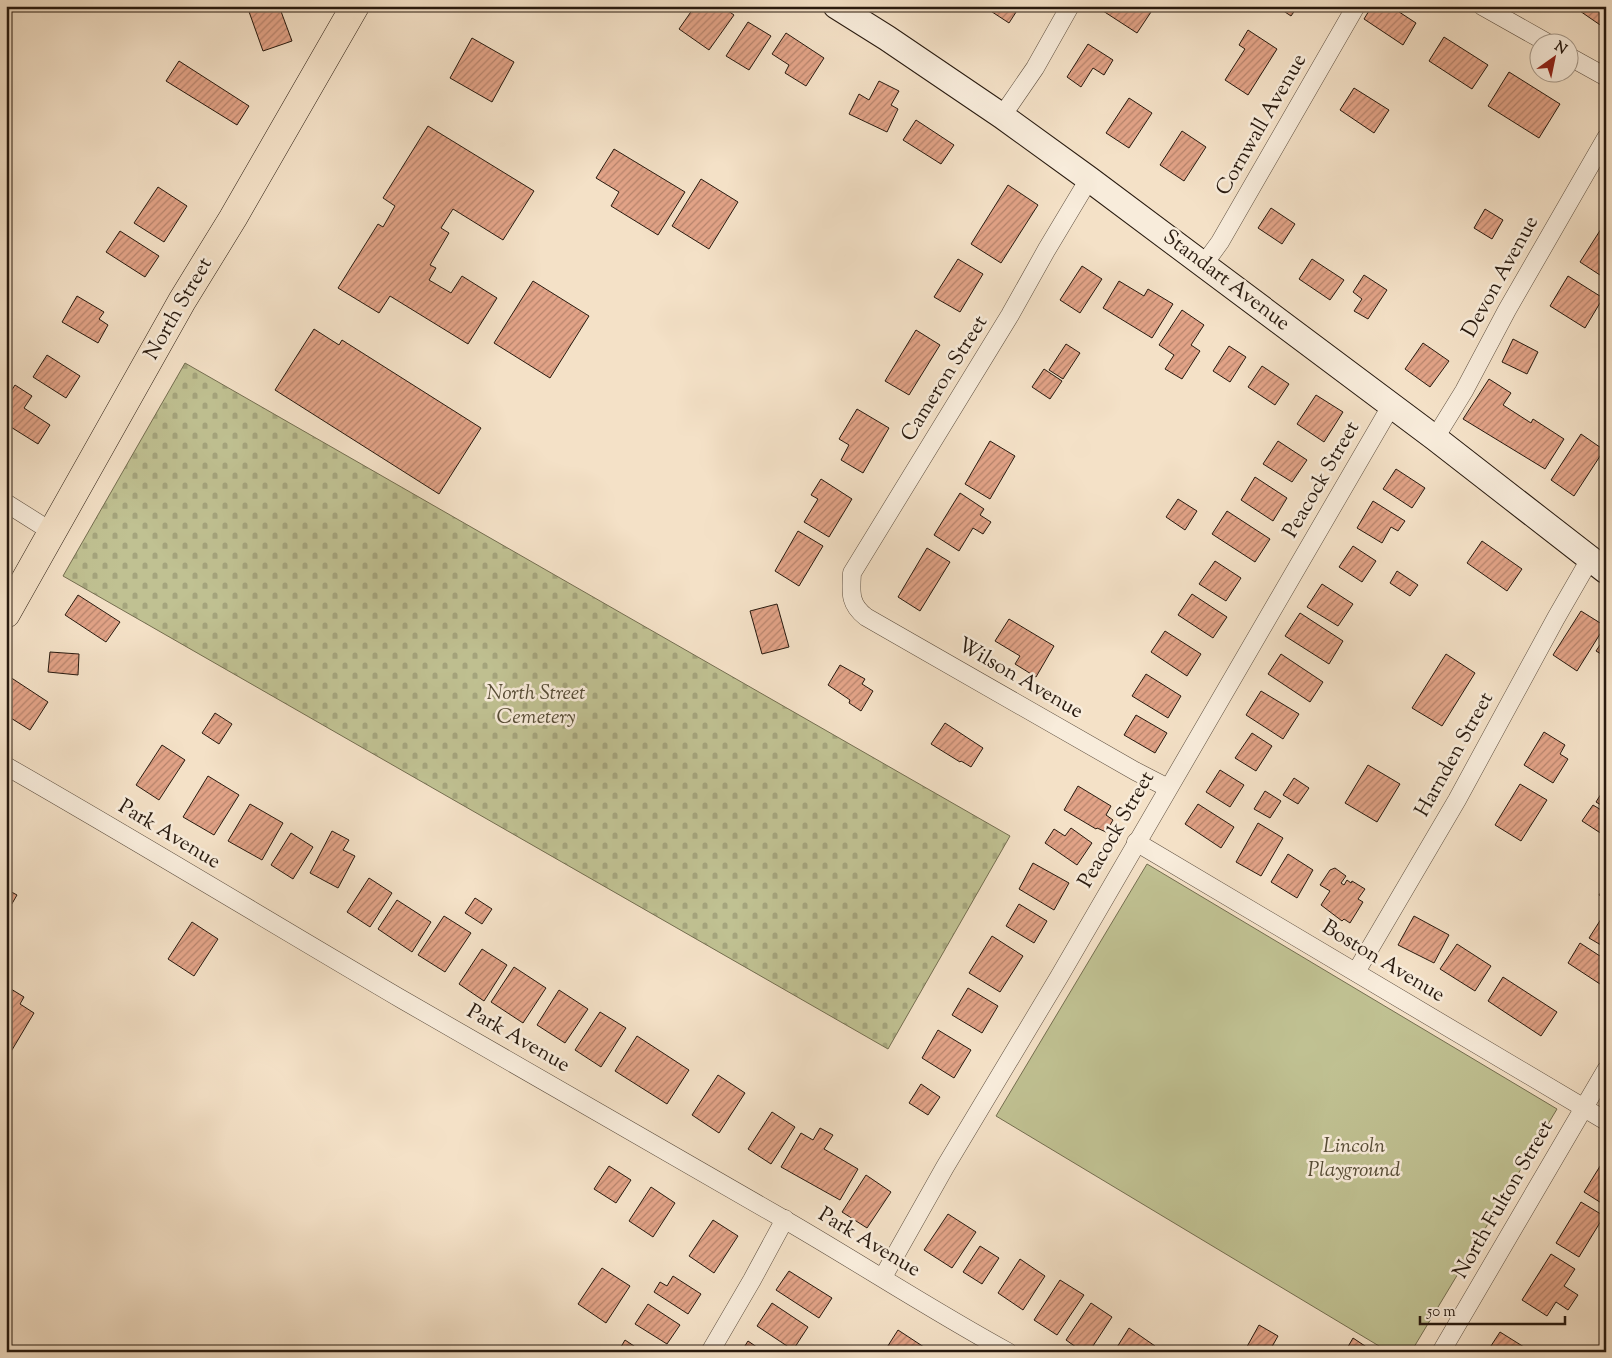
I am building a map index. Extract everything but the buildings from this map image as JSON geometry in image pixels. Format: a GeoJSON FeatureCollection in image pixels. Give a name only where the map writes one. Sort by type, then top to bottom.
{"type":"FeatureCollection","features":[{"type":"Feature","properties":{"kind":"main road","name":"North Street"},"geometry":{"type":"LineString","coordinates":[[6,614],[182,301],[355,6]]}},
{"type":"Feature","properties":{"kind":"street","name":"Standart Avenue"},"geometry":{"type":"LineString","coordinates":[[836,6],[1002,116],[1089,179],[1435,438],[1598,565]]}},
{"type":"Feature","properties":{"kind":"street"},"geometry":{"type":"LineString","coordinates":[[1002,116],[1035,68],[1070,6]]}},
{"type":"Feature","properties":{"kind":"street","name":"Cornwall Avenue"},"geometry":{"type":"LineString","coordinates":[[1204,264],[1220,242],[1356,6]]}},
{"type":"Feature","properties":{"kind":"street"},"geometry":{"type":"LineString","coordinates":[[1482,6],[1530,33]]}},
{"type":"Feature","properties":{"kind":"street"},"geometry":{"type":"LineString","coordinates":[[1580,63],[1606,77]]}},
{"type":"Feature","properties":{"kind":"street","name":"Devon Avenue"},"geometry":{"type":"LineString","coordinates":[[1435,438],[1464,391],[1507,310],[1606,138]]}},
{"type":"Feature","properties":{"kind":"street","name":"Cameron Street"},"geometry":{"type":"LineString","coordinates":[[853,604],[852,573],[1010,315],[1089,179]]}},
{"type":"Feature","properties":{"kind":"street","name":"Peacock Street"},"geometry":{"type":"LineString","coordinates":[[883,1277],[945,1167],[1391,406]]}},
{"type":"Feature","properties":{"kind":"street"},"geometry":{"type":"LineString","coordinates":[[6,503],[52,532]]}},
{"type":"Feature","properties":{"kind":"street","name":"Harnden Street"},"geometry":{"type":"LineString","coordinates":[[1356,972],[1457,800],[1556,618],[1598,565]]}},
{"type":"Feature","properties":{"kind":"street","name":"Wilson Avenue"},"geometry":{"type":"LineString","coordinates":[[853,604],[866,617],[1168,788]]}},
{"type":"Feature","properties":{"kind":"street","name":"Park Avenue"},"geometry":{"type":"LineString","coordinates":[[6,766],[187,870],[248,909],[404,1000],[883,1277],[950,1319],[1008,1352]]}},
{"type":"Feature","properties":{"kind":"street","name":"Boston Avenue"},"geometry":{"type":"LineString","coordinates":[[1136,842],[1606,1121]]}},
{"type":"Feature","properties":{"kind":"street","name":"North Fulton Street"},"geometry":{"type":"LineString","coordinates":[[1441,1352],[1606,1070]]}},
{"type":"Feature","properties":{"kind":"street"},"geometry":{"type":"LineString","coordinates":[[710,1352],[785,1220]]}},
{"type":"Feature","properties":{"kind":"green space","name":"North Street Cemetery"},"geometry":{"type":"Polygon","coordinates":[[[185,363],[1010,836],[888,1049],[63,576],[185,363]]]}},
{"type":"Feature","properties":{"kind":"green space","name":"Lincoln Playground"},"geometry":{"type":"Polygon","coordinates":[[[1147,864],[1557,1109],[1411,1352],[1389,1352],[996,1116],[1147,864]]]}}]}
